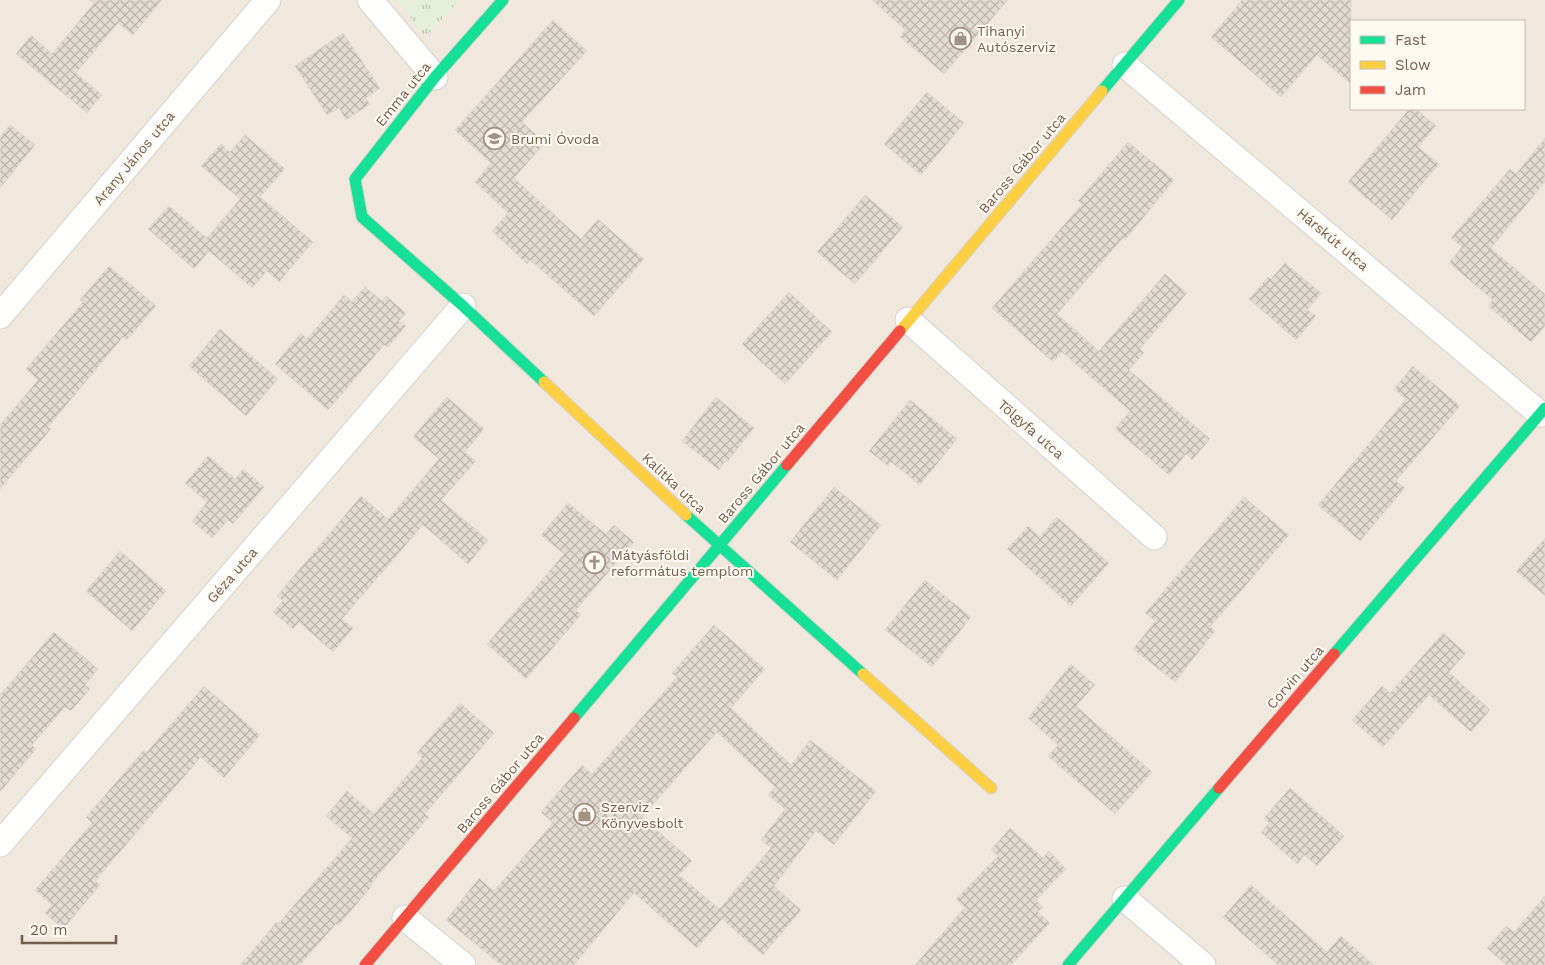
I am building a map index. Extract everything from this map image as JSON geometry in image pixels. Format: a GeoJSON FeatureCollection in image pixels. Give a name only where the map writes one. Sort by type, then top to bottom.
{"type":"FeatureCollection","features":[{"type":"Feature","properties":{"kind":"street","name":"Arany János utca"},"geometry":{"type":"LineString","coordinates":[[0,316],[268,0]]}},
{"type":"Feature","properties":{"kind":"street"},"geometry":{"type":"LineString","coordinates":[[370,0],[435,77]]}},
{"type":"Feature","properties":{"kind":"street","name":"Emma utca"},"geometry":{"type":"LineString","coordinates":[[362,217],[355,179],[435,77],[503,0]]}},
{"type":"Feature","properties":{"kind":"street","name":"Baross Gábor utca"},"geometry":{"type":"LineString","coordinates":[[365,965],[1180,0]]}},
{"type":"Feature","properties":{"kind":"street","name":"Hárskút utca"},"geometry":{"type":"LineString","coordinates":[[1125,65],[1542,411]]}},
{"type":"Feature","properties":{"kind":"street","name":"Kalitka utca"},"geometry":{"type":"LineString","coordinates":[[362,217],[463,306],[720,546],[991,788]]}},
{"type":"Feature","properties":{"kind":"street","name":"Géza utca"},"geometry":{"type":"LineString","coordinates":[[0,844],[463,306]]}},
{"type":"Feature","properties":{"kind":"street","name":"Tölgyfa utca"},"geometry":{"type":"LineString","coordinates":[[908,320],[1154,537]]}},
{"type":"Feature","properties":{"kind":"street","name":"Corvin utca"},"geometry":{"type":"LineString","coordinates":[[1068,965],[1542,411]]}},
{"type":"Feature","properties":{"kind":"street"},"geometry":{"type":"LineString","coordinates":[[1125,899],[1203,965]]}},
{"type":"Feature","properties":{"kind":"street"},"geometry":{"type":"LineString","coordinates":[[405,918],[463,965]]}},
{"type":"Feature","properties":{"kind":"shaded area"},"geometry":{"type":"Polygon","coordinates":[[[0,0],[1545,0],[1545,965],[0,965],[0,0]]]}},
{"type":"Feature","properties":{"kind":"green space"},"geometry":{"type":"Polygon","coordinates":[[[397,0],[460,0],[425,37],[397,0]]]}},
{"type":"Feature","properties":{"kind":"building"},"geometry":{"type":"Polygon","coordinates":[[[90,0],[162,0],[133,35],[118,23],[76,73],[102,95],[87,113],[16,54],[31,35],[52,54],[94,3],[90,0]]]}},
{"type":"Feature","properties":{"kind":"building"},"geometry":{"type":"Polygon","coordinates":[[[872,0],[1008,0],[944,74],[900,37],[905,30],[872,0]]]}},
{"type":"Feature","properties":{"kind":"building"},"geometry":{"type":"Polygon","coordinates":[[[1242,0],[1351,0],[1350,83],[1317,55],[1281,97],[1211,37],[1242,0]]]}},
{"type":"Feature","properties":{"kind":"building"},"geometry":{"type":"Polygon","coordinates":[[[553,20],[587,51],[522,122],[545,143],[514,178],[581,239],[598,219],[644,259],[594,316],[530,260],[527,264],[492,231],[508,213],[475,182],[491,163],[455,130],[553,20]]]}},
{"type":"Feature","properties":{"kind":"building"},"geometry":{"type":"Polygon","coordinates":[[[343,33],[380,88],[366,98],[370,104],[346,120],[339,108],[327,115],[295,66],[343,33]]]}},
{"type":"Feature","properties":{"kind":"building"},"geometry":{"type":"Polygon","coordinates":[[[927,92],[964,123],[921,175],[884,144],[927,92]]]}},
{"type":"Feature","properties":{"kind":"building"},"geometry":{"type":"Polygon","coordinates":[[[1408,110],[1417,110],[1436,126],[1418,147],[1439,164],[1392,220],[1348,182],[1408,110]]]}},
{"type":"Feature","properties":{"kind":"building"},"geometry":{"type":"Polygon","coordinates":[[[10,125],[35,145],[0,188],[0,137],[10,125]]]}},
{"type":"Feature","properties":{"kind":"building"},"geometry":{"type":"Polygon","coordinates":[[[245,135],[285,169],[260,197],[313,242],[279,282],[267,271],[252,288],[209,251],[194,269],[148,229],[169,206],[207,238],[240,199],[201,166],[221,144],[230,152],[245,135]]]}},
{"type":"Feature","properties":{"kind":"building"},"geometry":{"type":"Polygon","coordinates":[[[1545,138],[1545,182],[1491,248],[1545,294],[1545,326],[1531,342],[1488,306],[1493,300],[1449,263],[1462,247],[1451,238],[1510,169],[1516,174],[1545,138]]]}},
{"type":"Feature","properties":{"kind":"building"},"geometry":{"type":"Polygon","coordinates":[[[1128,142],[1174,180],[1125,240],[1123,238],[1057,314],[1099,351],[1165,274],[1187,293],[1140,349],[1144,353],[1129,370],[1210,439],[1192,460],[1186,454],[1169,475],[1115,429],[1130,411],[1062,352],[1053,362],[992,308],[1082,204],[1078,201],[1128,142]]]}},
{"type":"Feature","properties":{"kind":"building"},"geometry":{"type":"Polygon","coordinates":[[[865,195],[903,227],[855,284],[817,252],[865,195]]]}},
{"type":"Feature","properties":{"kind":"building"},"geometry":{"type":"Polygon","coordinates":[[[1285,263],[1321,293],[1307,310],[1316,316],[1296,340],[1249,299],[1268,277],[1271,279],[1285,263]]]}},
{"type":"Feature","properties":{"kind":"building"},"geometry":{"type":"Polygon","coordinates":[[[109,266],[156,306],[127,340],[123,337],[48,427],[51,429],[0,489],[0,425],[38,380],[26,369],[83,302],[80,300],[109,266]]]}},
{"type":"Feature","properties":{"kind":"building"},"geometry":{"type":"Polygon","coordinates":[[[365,287],[382,301],[386,296],[406,313],[399,321],[406,326],[388,347],[384,345],[328,410],[275,364],[301,333],[307,339],[344,295],[352,302],[365,287]]]}},
{"type":"Feature","properties":{"kind":"building"},"geometry":{"type":"Polygon","coordinates":[[[789,292],[832,332],[785,384],[742,344],[789,292]]]}},
{"type":"Feature","properties":{"kind":"building"},"geometry":{"type":"Polygon","coordinates":[[[220,329],[278,379],[246,416],[189,366],[220,329]]]}},
{"type":"Feature","properties":{"kind":"building"},"geometry":{"type":"Polygon","coordinates":[[[1413,366],[1460,406],[1396,481],[1405,488],[1360,541],[1318,505],[1406,399],[1394,389],[1413,366]]]}},
{"type":"Feature","properties":{"kind":"building"},"geometry":{"type":"Polygon","coordinates":[[[447,397],[484,429],[465,452],[476,461],[441,500],[488,540],[468,564],[423,525],[342,619],[353,628],[333,652],[299,622],[293,629],[273,612],[283,601],[277,596],[361,496],[388,519],[439,459],[413,437],[447,397]]]}},
{"type":"Feature","properties":{"kind":"building"},"geometry":{"type":"Polygon","coordinates":[[[716,397],[754,428],[719,470],[682,441],[716,397]]]}},
{"type":"Feature","properties":{"kind":"building"},"geometry":{"type":"Polygon","coordinates":[[[910,400],[957,439],[920,485],[891,462],[888,466],[869,451],[910,400]]]}},
{"type":"Feature","properties":{"kind":"building"},"geometry":{"type":"Polygon","coordinates":[[[208,456],[235,479],[243,469],[264,487],[233,524],[228,520],[212,538],[192,521],[207,502],[185,483],[208,456]]]}},
{"type":"Feature","properties":{"kind":"building"},"geometry":{"type":"Polygon","coordinates":[[[834,487],[881,525],[837,580],[790,542],[834,487]]]}},
{"type":"Feature","properties":{"kind":"building"},"geometry":{"type":"Polygon","coordinates":[[[1244,497],[1289,535],[1210,627],[1215,631],[1175,682],[1133,649],[1155,621],[1145,613],[1244,497]]]}},
{"type":"Feature","properties":{"kind":"building"},"geometry":{"type":"Polygon","coordinates":[[[568,503],[606,534],[614,525],[634,542],[576,610],[581,615],[526,679],[487,644],[564,554],[541,535],[568,503]]]}},
{"type":"Feature","properties":{"kind":"building"},"geometry":{"type":"Polygon","coordinates":[[[1057,517],[1109,563],[1071,606],[1007,549],[1028,526],[1040,537],[1057,517]]]}},
{"type":"Feature","properties":{"kind":"building"},"geometry":{"type":"Polygon","coordinates":[[[1545,538],[1545,596],[1516,571],[1545,538]]]}},
{"type":"Feature","properties":{"kind":"building"},"geometry":{"type":"Polygon","coordinates":[[[120,551],[166,591],[132,631],[86,591],[120,551]]]}},
{"type":"Feature","properties":{"kind":"building"},"geometry":{"type":"Polygon","coordinates":[[[925,580],[971,617],[932,667],[885,630],[925,580]]]}},
{"type":"Feature","properties":{"kind":"building"},"geometry":{"type":"Polygon","coordinates":[[[714,625],[765,669],[731,708],[791,765],[810,740],[876,791],[834,845],[816,831],[774,886],[801,910],[763,955],[722,919],[697,948],[634,893],[574,965],[501,965],[446,920],[479,878],[494,891],[553,823],[541,812],[582,765],[592,774],[677,677],[672,673],[714,625]],[[717,732],[642,817],[692,861],[679,875],[719,909],[771,848],[761,840],[785,809],[768,795],[775,787],[717,732]]]}},
{"type":"Feature","properties":{"kind":"building"},"geometry":{"type":"Polygon","coordinates":[[[54,632],[98,669],[85,685],[90,689],[71,711],[65,707],[32,745],[36,749],[0,792],[0,695],[54,632]]]}},
{"type":"Feature","properties":{"kind":"building"},"geometry":{"type":"Polygon","coordinates":[[[1443,633],[1466,653],[1449,672],[1490,710],[1471,732],[1429,695],[1383,747],[1352,720],[1382,686],[1390,693],[1443,633]]]}},
{"type":"Feature","properties":{"kind":"building"},"geometry":{"type":"Polygon","coordinates":[[[1071,664],[1095,685],[1076,706],[1152,772],[1115,814],[1048,756],[1058,745],[1028,718],[1071,664]]]}},
{"type":"Feature","properties":{"kind":"building"},"geometry":{"type":"Polygon","coordinates":[[[204,686],[260,735],[224,778],[201,757],[95,881],[100,885],[63,929],[45,913],[52,905],[35,890],[92,823],[86,817],[144,750],[146,753],[204,686]]]}},
{"type":"Feature","properties":{"kind":"building"},"geometry":{"type":"Polygon","coordinates":[[[460,703],[494,733],[425,814],[429,817],[370,885],[372,886],[338,926],[336,924],[300,965],[240,965],[352,838],[326,816],[347,791],[374,814],[422,758],[417,753],[460,703]]]}},
{"type":"Feature","properties":{"kind":"building"},"geometry":{"type":"Polygon","coordinates":[[[1290,788],[1344,836],[1317,866],[1305,855],[1297,864],[1261,832],[1269,823],[1264,818],[1290,788]]]}},
{"type":"Feature","properties":{"kind":"building"},"geometry":{"type":"Polygon","coordinates":[[[1010,828],[1043,858],[1049,851],[1066,869],[1036,900],[1043,907],[1038,912],[1050,923],[1011,965],[915,965],[965,907],[956,899],[998,856],[991,850],[1010,828]]]}},
{"type":"Feature","properties":{"kind":"building"},"geometry":{"type":"Polygon","coordinates":[[[1251,885],[1327,952],[1341,936],[1374,965],[1278,965],[1223,917],[1251,885]]]}},
{"type":"Feature","properties":{"kind":"building"},"geometry":{"type":"Polygon","coordinates":[[[1545,896],[1545,965],[1506,965],[1487,948],[1506,926],[1514,932],[1545,896]]]}},
{"type":"Feature","properties":{"kind":"traffic: fast"},"geometry":{"type":"LineString","coordinates":[[503,0],[435,77],[355,179],[362,217],[463,306],[544,382]]}},
{"type":"Feature","properties":{"kind":"traffic: fast"},"geometry":{"type":"LineString","coordinates":[[1102,91],[1179,0]]}},
{"type":"Feature","properties":{"kind":"traffic: fast"},"geometry":{"type":"LineString","coordinates":[[1334,654],[1545,408]]}},
{"type":"Feature","properties":{"kind":"traffic: fast"},"geometry":{"type":"LineString","coordinates":[[574,718],[787,465]]}},
{"type":"Feature","properties":{"kind":"traffic: fast"},"geometry":{"type":"LineString","coordinates":[[686,515],[863,674]]}},
{"type":"Feature","properties":{"kind":"traffic: fast"},"geometry":{"type":"LineString","coordinates":[[1068,965],[1219,788]]}},
{"type":"Feature","properties":{"kind":"traffic: slow"},"geometry":{"type":"LineString","coordinates":[[900,331],[1102,91]]}},
{"type":"Feature","properties":{"kind":"traffic: slow"},"geometry":{"type":"LineString","coordinates":[[544,382],[686,515]]}},
{"type":"Feature","properties":{"kind":"traffic: slow"},"geometry":{"type":"LineString","coordinates":[[863,674],[991,788]]}},
{"type":"Feature","properties":{"kind":"traffic: jam"},"geometry":{"type":"LineString","coordinates":[[787,465],[900,331]]}},
{"type":"Feature","properties":{"kind":"traffic: jam"},"geometry":{"type":"LineString","coordinates":[[1219,788],[1334,654]]}},
{"type":"Feature","properties":{"kind":"traffic: jam"},"geometry":{"type":"LineString","coordinates":[[365,965],[574,718]]}},
{"type":"Feature","properties":{"kind":"place","name":"Tihanyi Autószerviz"},"geometry":{"type":"Point","coordinates":[961,39]}},
{"type":"Feature","properties":{"kind":"place","name":"Brumi Óvoda"},"geometry":{"type":"Point","coordinates":[495,139]}},
{"type":"Feature","properties":{"kind":"place","name":"Mátyásföldi református templom"},"geometry":{"type":"Point","coordinates":[595,563]}},
{"type":"Feature","properties":{"kind":"place","name":"Szerviz - Könyvesbolt"},"geometry":{"type":"Point","coordinates":[585,815]}}]}
